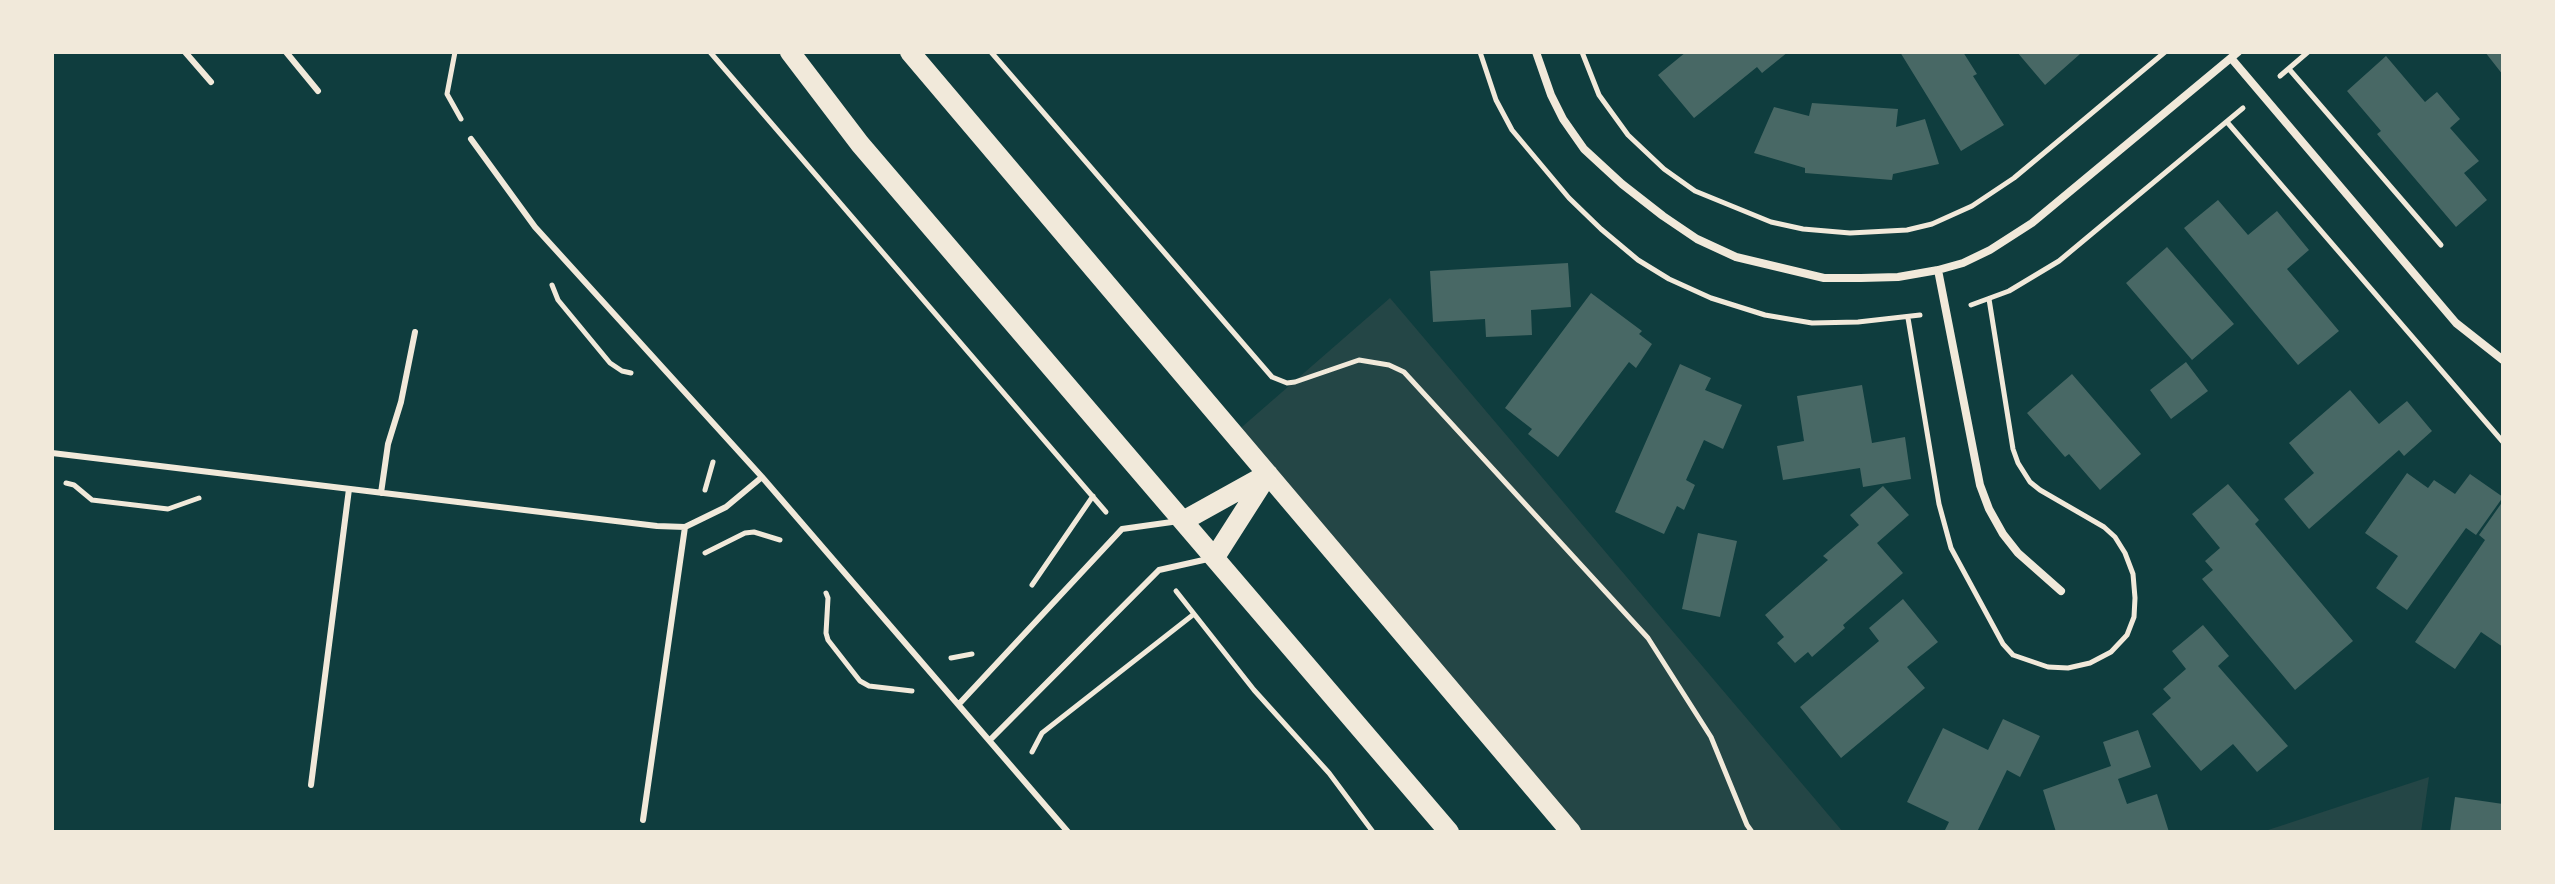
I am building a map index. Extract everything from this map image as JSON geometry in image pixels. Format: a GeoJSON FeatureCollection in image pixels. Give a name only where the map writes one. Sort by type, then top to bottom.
{"type":"FeatureCollection","features":[{"type":"Feature","properties":{"kind":"main road"},"geometry":{"type":"LineString","coordinates":[[790,52],[860,144],[1449,832]]}},
{"type":"Feature","properties":{"kind":"main road"},"geometry":{"type":"LineString","coordinates":[[910,52],[1571,832]]}},
{"type":"Feature","properties":{"kind":"main road"},"geometry":{"type":"LineString","coordinates":[[1183,521],[1268,474]]}},
{"type":"Feature","properties":{"kind":"main road"},"geometry":{"type":"LineString","coordinates":[[1215,557],[1268,474]]}},
{"type":"Feature","properties":{"kind":"street"},"geometry":{"type":"LineString","coordinates":[[1536,52],[1563,119],[1584,149],[1622,184],[1697,239],[1736,257],[1824,278],[1898,277],[1963,263],[1990,250],[2032,223],[2235,55],[2456,323],[2503,360]]}},
{"type":"Feature","properties":{"kind":"street"},"geometry":{"type":"LineString","coordinates":[[1938,270],[1980,485],[1989,509],[2018,553],[2061,591]]}},
{"type":"Feature","properties":{"kind":"lane"},"geometry":{"type":"LineString","coordinates":[[185,52],[211,82]]}},
{"type":"Feature","properties":{"kind":"lane"},"geometry":{"type":"LineString","coordinates":[[286,52],[318,91]]}},
{"type":"Feature","properties":{"kind":"lane"},"geometry":{"type":"LineString","coordinates":[[471,139],[535,227],[762,477],[1068,832]]}},
{"type":"Feature","properties":{"kind":"lane"},"geometry":{"type":"LineString","coordinates":[[381,493],[388,444],[401,402],[415,332]]}},
{"type":"Feature","properties":{"kind":"lane"},"geometry":{"type":"LineString","coordinates":[[52,453],[685,527],[713,515],[762,477]]}},
{"type":"Feature","properties":{"kind":"lane"},"geometry":{"type":"LineString","coordinates":[[311,785],[349,489]]}},
{"type":"Feature","properties":{"kind":"lane"},"geometry":{"type":"LineString","coordinates":[[959,704],[1122,529],[1183,521]]}},
{"type":"Feature","properties":{"kind":"lane"},"geometry":{"type":"LineString","coordinates":[[643,820],[685,527]]}},
{"type":"Feature","properties":{"kind":"lane"},"geometry":{"type":"LineString","coordinates":[[990,740],[1159,570],[1215,557]]}},
{"type":"Feature","properties":{"kind":"path"},"geometry":{"type":"LineString","coordinates":[[455,52],[447,94],[471,139]]}},
{"type":"Feature","properties":{"kind":"path"},"geometry":{"type":"LineString","coordinates":[[710,52],[1122,529]]}},
{"type":"Feature","properties":{"kind":"path"},"geometry":{"type":"LineString","coordinates":[[991,52],[1272,377],[1287,383],[1295,382],[1359,360],[1389,365],[1404,372],[1648,638],[1711,737],[1752,832]]}},
{"type":"Feature","properties":{"kind":"path"},"geometry":{"type":"LineString","coordinates":[[1582,52],[1599,95],[1628,135],[1664,169],[1695,191],[1771,222],[1803,229],[1850,233],[1907,230],[1932,224],[1972,206],[2014,178],[2165,52]]}},
{"type":"Feature","properties":{"kind":"path"},"geometry":{"type":"LineString","coordinates":[[2280,76],[2308,52]]}},
{"type":"Feature","properties":{"kind":"path"},"geometry":{"type":"LineString","coordinates":[[2289,69],[2441,245]]}},
{"type":"Feature","properties":{"kind":"path"},"geometry":{"type":"LineString","coordinates":[[1968,306],[2009,291],[2059,261],[2244,107]]}},
{"type":"Feature","properties":{"kind":"path"},"geometry":{"type":"LineString","coordinates":[[2227,122],[2503,442]]}},
{"type":"Feature","properties":{"kind":"path"},"geometry":{"type":"LineString","coordinates":[[551,281],[558,300],[610,363],[638,376]]}},
{"type":"Feature","properties":{"kind":"path"},"geometry":{"type":"LineString","coordinates":[[711,458],[714,463],[704,493],[724,543]]}},
{"type":"Feature","properties":{"kind":"path"},"geometry":{"type":"LineString","coordinates":[[1024,597],[1093,496]]}},
{"type":"Feature","properties":{"kind":"path"},"geometry":{"type":"LineString","coordinates":[[1159,570],[1254,690],[1329,773],[1373,832]]}},
{"type":"Feature","properties":{"kind":"path"},"geometry":{"type":"LineString","coordinates":[[933,673],[956,656],[981,652]]}},
{"type":"Feature","properties":{"kind":"shaded area"},"geometry":{"type":"Polygon","coordinates":[[[1390,298],[1843,832],[1571,832],[1235,433],[1390,298]]]}},
{"type":"Feature","properties":{"kind":"shaded area"},"geometry":{"type":"Polygon","coordinates":[[[2429,777],[2421,832],[2262,832],[2429,777]]]}},
{"type":"Feature","properties":{"kind":"building"},"geometry":{"type":"Polygon","coordinates":[[[1686,52],[1788,52],[1762,73],[1757,67],[1694,118],[1658,75],[1686,52]]]}},
{"type":"Feature","properties":{"kind":"building"},"geometry":{"type":"Polygon","coordinates":[[[1900,52],[1963,52],[1977,74],[1973,76],[2004,125],[1961,151],[1900,52]]]}},
{"type":"Feature","properties":{"kind":"building"},"geometry":{"type":"Polygon","coordinates":[[[2017,52],[2078,52],[2080,54],[2045,85],[2017,52]]]}},
{"type":"Feature","properties":{"kind":"building"},"geometry":{"type":"Polygon","coordinates":[[[2485,52],[2503,52],[2503,75],[2485,52]]]}},
{"type":"Feature","properties":{"kind":"building"},"geometry":{"type":"Polygon","coordinates":[[[2386,56],[2425,102],[2437,92],[2460,119],[2450,128],[2479,161],[2464,173],[2487,200],[2456,227],[2377,134],[2381,131],[2347,91],[2386,56]]]}},
{"type":"Feature","properties":{"kind":"building"},"geometry":{"type":"Polygon","coordinates":[[[1812,103],[1898,109],[1896,127],[1925,119],[1939,164],[1893,174],[1892,180],[1805,173],[1805,168],[1754,153],[1774,107],[1809,116],[1812,103]]]}},
{"type":"Feature","properties":{"kind":"building"},"geometry":{"type":"Polygon","coordinates":[[[2218,200],[2248,235],[2277,211],[2309,250],[2287,269],[2339,331],[2298,365],[2184,228],[2218,200]]]}},
{"type":"Feature","properties":{"kind":"building"},"geometry":{"type":"Polygon","coordinates":[[[2167,247],[2234,324],[2192,360],[2126,283],[2167,247]]]}},
{"type":"Feature","properties":{"kind":"building"},"geometry":{"type":"Polygon","coordinates":[[[1568,263],[1571,307],[1531,310],[1532,335],[1486,337],[1485,319],[1433,322],[1430,271],[1568,263]]]}},
{"type":"Feature","properties":{"kind":"building"},"geometry":{"type":"Polygon","coordinates":[[[1591,293],[1642,331],[1639,334],[1652,344],[1636,368],[1629,362],[1558,457],[1528,434],[1532,429],[1505,408],[1591,293]]]}},
{"type":"Feature","properties":{"kind":"building"},"geometry":{"type":"Polygon","coordinates":[[[2186,362],[2208,391],[2171,419],[2150,390],[2186,362]]]}},
{"type":"Feature","properties":{"kind":"building"},"geometry":{"type":"Polygon","coordinates":[[[1680,364],[1711,378],[1705,390],[1742,405],[1723,449],[1704,440],[1686,480],[1695,485],[1684,510],[1677,506],[1664,534],[1615,512],[1680,364]]]}},
{"type":"Feature","properties":{"kind":"building"},"geometry":{"type":"Polygon","coordinates":[[[2072,374],[2141,454],[2100,490],[2069,454],[2065,457],[2027,413],[2072,374]]]}},
{"type":"Feature","properties":{"kind":"building"},"geometry":{"type":"Polygon","coordinates":[[[1862,385],[1872,443],[1905,437],[1911,479],[1863,487],[1860,468],[1783,480],[1777,446],[1804,441],[1797,396],[1862,385]]]}},
{"type":"Feature","properties":{"kind":"building"},"geometry":{"type":"Polygon","coordinates":[[[2350,390],[2379,424],[2407,401],[2432,431],[2404,456],[2399,450],[2309,529],[2284,499],[2314,473],[2289,443],[2350,390]]]}},
{"type":"Feature","properties":{"kind":"building"},"geometry":{"type":"Polygon","coordinates":[[[2407,473],[2428,488],[2434,480],[2455,494],[2470,474],[2503,497],[2476,535],[2466,528],[2407,610],[2376,588],[2398,556],[2365,533],[2407,473]]]}},
{"type":"Feature","properties":{"kind":"building"},"geometry":{"type":"Polygon","coordinates":[[[2228,484],[2259,520],[2255,524],[2353,641],[2295,690],[2202,579],[2213,570],[2205,561],[2220,548],[2192,514],[2228,484]]]}},
{"type":"Feature","properties":{"kind":"building"},"geometry":{"type":"Polygon","coordinates":[[[1883,486],[1909,515],[1877,543],[1903,573],[1843,625],[1845,628],[1812,657],[1808,652],[1795,663],[1777,643],[1784,637],[1765,615],[1828,560],[1823,556],[1859,525],[1850,515],[1883,486]]]}},
{"type":"Feature","properties":{"kind":"building"},"geometry":{"type":"Polygon","coordinates":[[[2503,501],[2503,647],[2481,632],[2455,669],[2415,642],[2485,540],[2479,535],[2503,501]]]}},
{"type":"Feature","properties":{"kind":"building"},"geometry":{"type":"Polygon","coordinates":[[[1698,533],[1737,541],[1720,617],[1682,609],[1698,533]]]}},
{"type":"Feature","properties":{"kind":"building"},"geometry":{"type":"Polygon","coordinates":[[[1903,599],[1938,642],[1907,667],[1925,688],[1841,758],[1800,707],[1879,641],[1869,628],[1903,599]]]}},
{"type":"Feature","properties":{"kind":"building"},"geometry":{"type":"Polygon","coordinates":[[[2203,625],[2229,656],[2218,666],[2288,746],[2257,772],[2233,744],[2201,771],[2152,714],[2171,698],[2163,689],[2186,669],[2172,651],[2203,625]]]}},
{"type":"Feature","properties":{"kind":"building"},"geometry":{"type":"Polygon","coordinates":[[[2003,719],[2040,736],[2020,777],[2007,770],[1977,832],[1944,832],[1949,822],[1907,802],[1943,728],[1988,750],[2003,719]]]}},
{"type":"Feature","properties":{"kind":"building"},"geometry":{"type":"Polygon","coordinates":[[[2138,730],[2151,767],[2118,779],[2127,804],[2157,794],[2169,832],[2056,832],[2043,790],[2111,766],[2103,742],[2138,730]]]}},
{"type":"Feature","properties":{"kind":"building"},"geometry":{"type":"Polygon","coordinates":[[[2455,797],[2503,804],[2503,832],[2450,832],[2455,797]]]}}]}
